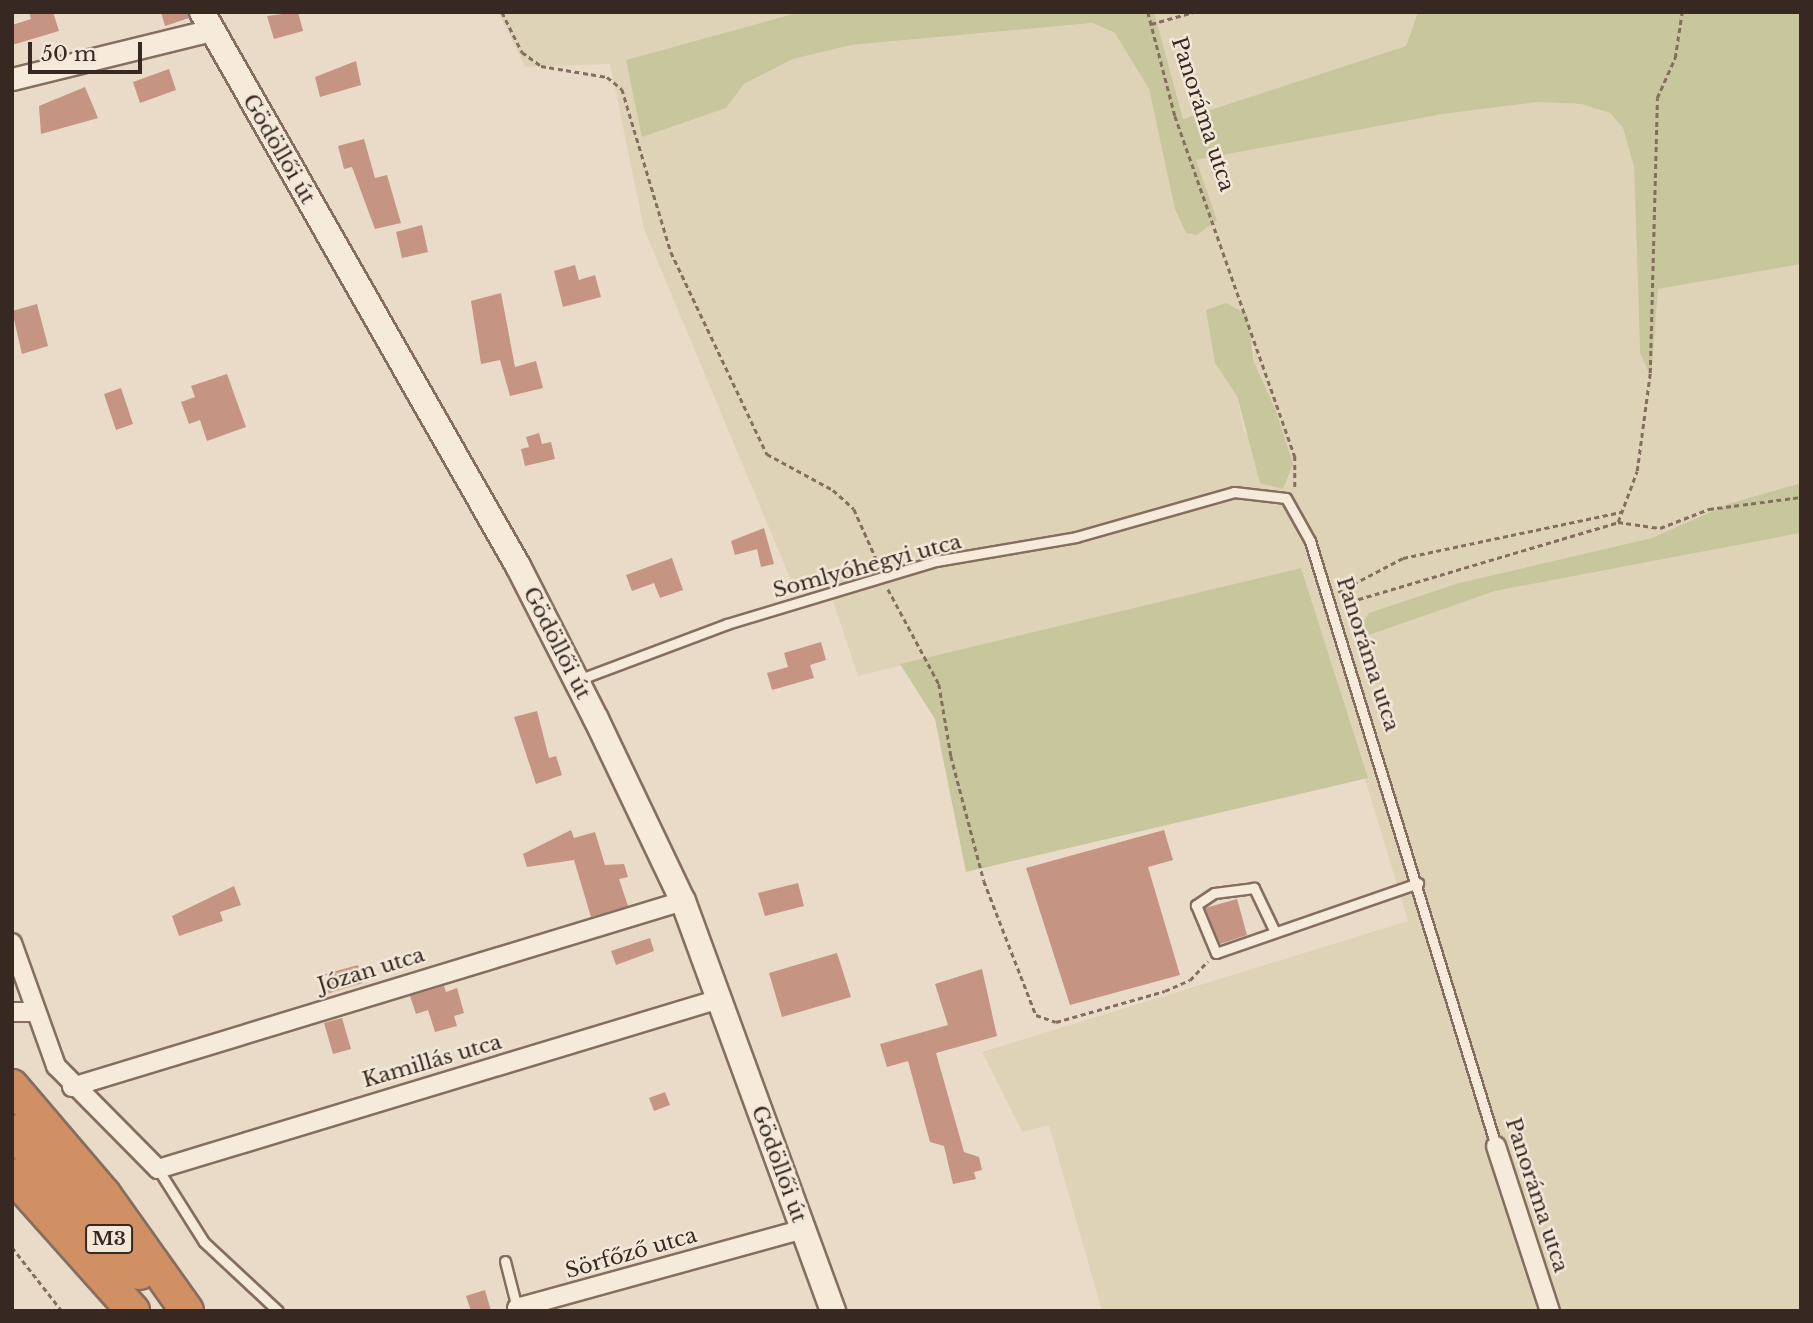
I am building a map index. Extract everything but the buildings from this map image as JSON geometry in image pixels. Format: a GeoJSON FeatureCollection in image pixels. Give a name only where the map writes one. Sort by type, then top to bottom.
{"type":"FeatureCollection","features":[{"type":"Feature","properties":{"kind":"highway"},"geometry":{"type":"LineString","coordinates":[[12,1086],[85,1169],[187,1311]]}},
{"type":"Feature","properties":{"kind":"highway","name":"M3"},"geometry":{"type":"LineString","coordinates":[[12,1131],[173,1311]]}},
{"type":"Feature","properties":{"kind":"highway","name":"M3"},"geometry":{"type":"LineString","coordinates":[[12,1175],[133,1311]]}},
{"type":"Feature","properties":{"kind":"main road","name":"Gödöllői út"},"geometry":{"type":"LineString","coordinates":[[207,21],[518,566],[683,901],[833,1311]]}},
{"type":"Feature","properties":{"kind":"street"},"geometry":{"type":"LineString","coordinates":[[12,79],[207,21]]}},
{"type":"Feature","properties":{"kind":"street","name":"Józan utca"},"geometry":{"type":"LineString","coordinates":[[72,1087],[683,901]]}},
{"type":"Feature","properties":{"kind":"street"},"geometry":{"type":"LineString","coordinates":[[12,943],[33,1012],[55,1066],[72,1087],[122,1127],[158,1169]]}},
{"type":"Feature","properties":{"kind":"street","name":"Kamillás utca"},"geometry":{"type":"LineString","coordinates":[[158,1169],[719,999]]}},
{"type":"Feature","properties":{"kind":"street"},"geometry":{"type":"LineString","coordinates":[[12,1012],[33,1012]]}},
{"type":"Feature","properties":{"kind":"street","name":"Panoráma utca"},"geometry":{"type":"LineString","coordinates":[[1496,1146],[1550,1311]]}},
{"type":"Feature","properties":{"kind":"street","name":"Sörfőző utca"},"geometry":{"type":"LineString","coordinates":[[517,1308],[803,1228]]}},
{"type":"Feature","properties":{"kind":"lane","name":"Somlyóhegyi utca"},"geometry":{"type":"LineString","coordinates":[[576,681],[727,624],[936,561],[1076,537],[1234,492],[1270,492],[1295,505]]}},
{"type":"Feature","properties":{"kind":"lane","name":"Panoráma utca"},"geometry":{"type":"LineString","coordinates":[[1295,505],[1418,883],[1496,1146]]}},
{"type":"Feature","properties":{"kind":"lane"},"geometry":{"type":"LineString","coordinates":[[1274,930],[1254,888],[1202,898],[1196,905],[1200,925],[1213,952],[1418,883]]}},
{"type":"Feature","properties":{"kind":"lane"},"geometry":{"type":"LineString","coordinates":[[158,1169],[204,1242],[278,1311]]}},
{"type":"Feature","properties":{"kind":"lane","name":"Sörfőző utca"},"geometry":{"type":"LineString","coordinates":[[505,1261],[517,1308]]}},
{"type":"Feature","properties":{"kind":"path"},"geometry":{"type":"LineString","coordinates":[[502,12],[522,52],[541,66],[607,77],[631,102],[650,197],[671,252],[767,454],[833,490],[854,509],[876,547],[883,578],[912,644],[939,684],[951,756],[984,881],[1036,1015],[1047,1022],[1066,1020],[1181,986],[1213,952]]}},
{"type":"Feature","properties":{"kind":"path","name":"Panoráma utca"},"geometry":{"type":"LineString","coordinates":[[1148,12],[1175,116],[1295,456],[1295,505]]}},
{"type":"Feature","properties":{"kind":"path"},"geometry":{"type":"LineString","coordinates":[[1151,24],[1193,12]]}},
{"type":"Feature","properties":{"kind":"path"},"geometry":{"type":"LineString","coordinates":[[1618,522],[1637,471],[1650,373],[1657,98],[1675,58],[1682,12]]}},
{"type":"Feature","properties":{"kind":"path"},"geometry":{"type":"LineString","coordinates":[[1329,608],[1618,522],[1660,528],[1709,509],[1801,497]]}},
{"type":"Feature","properties":{"kind":"path"},"geometry":{"type":"LineString","coordinates":[[1326,598],[1403,558],[1622,512]]}},
{"type":"Feature","properties":{"kind":"path"},"geometry":{"type":"LineString","coordinates":[[12,1247],[62,1311]]}},
{"type":"Feature","properties":{"kind":"shaded area"},"geometry":{"type":"Polygon","coordinates":[[[498,12],[800,12],[626,60],[725,108],[744,84],[793,59],[851,45],[1094,23],[1115,33],[1134,62],[1149,89],[1168,175],[1208,222],[1217,220],[1195,160],[1443,114],[1538,102],[1581,104],[1610,113],[1623,128],[1634,167],[1640,353],[1650,376],[1657,289],[1801,264],[1801,483],[1728,504],[1652,538],[1459,583],[1362,624],[1367,635],[1495,591],[1801,533],[1801,1311],[1102,1311],[1049,1125],[1022,1132],[982,1052],[1408,921],[1301,568],[858,676],[827,583],[793,585],[644,229],[610,64],[525,67],[498,12]],[[1254,340],[1237,396],[1244,432],[1292,464],[1254,362],[1254,340]]]}},
{"type":"Feature","properties":{"kind":"shaded area"},"geometry":{"type":"Polygon","coordinates":[[[800,12],[1154,12],[1183,119],[1406,46],[1418,12],[1801,12],[1801,264],[1658,289],[1651,378],[1640,353],[1634,167],[1623,128],[1610,113],[1581,104],[1538,102],[1443,114],[1196,160],[1217,220],[1197,235],[1186,233],[1175,209],[1149,89],[1115,33],[1093,23],[851,45],[793,59],[744,84],[726,108],[642,137],[626,60],[800,12]]]}},
{"type":"Feature","properties":{"kind":"shaded area"},"geometry":{"type":"Polygon","coordinates":[[[1418,12],[1406,46],[1183,119],[1154,13],[1418,12]]]}},
{"type":"Feature","properties":{"kind":"shaded area"},"geometry":{"type":"Polygon","coordinates":[[[1226,303],[1247,314],[1254,362],[1276,411],[1293,464],[1283,489],[1260,483],[1237,396],[1215,363],[1206,310],[1226,303]]]}},
{"type":"Feature","properties":{"kind":"shaded area"},"geometry":{"type":"Polygon","coordinates":[[[1801,483],[1801,533],[1495,591],[1366,636],[1362,624],[1369,613],[1459,583],[1652,538],[1728,504],[1801,483]]]}},
{"type":"Feature","properties":{"kind":"shaded area"},"geometry":{"type":"Polygon","coordinates":[[[1301,568],[1368,778],[966,872],[935,719],[900,664],[1301,568]]]}}]}
